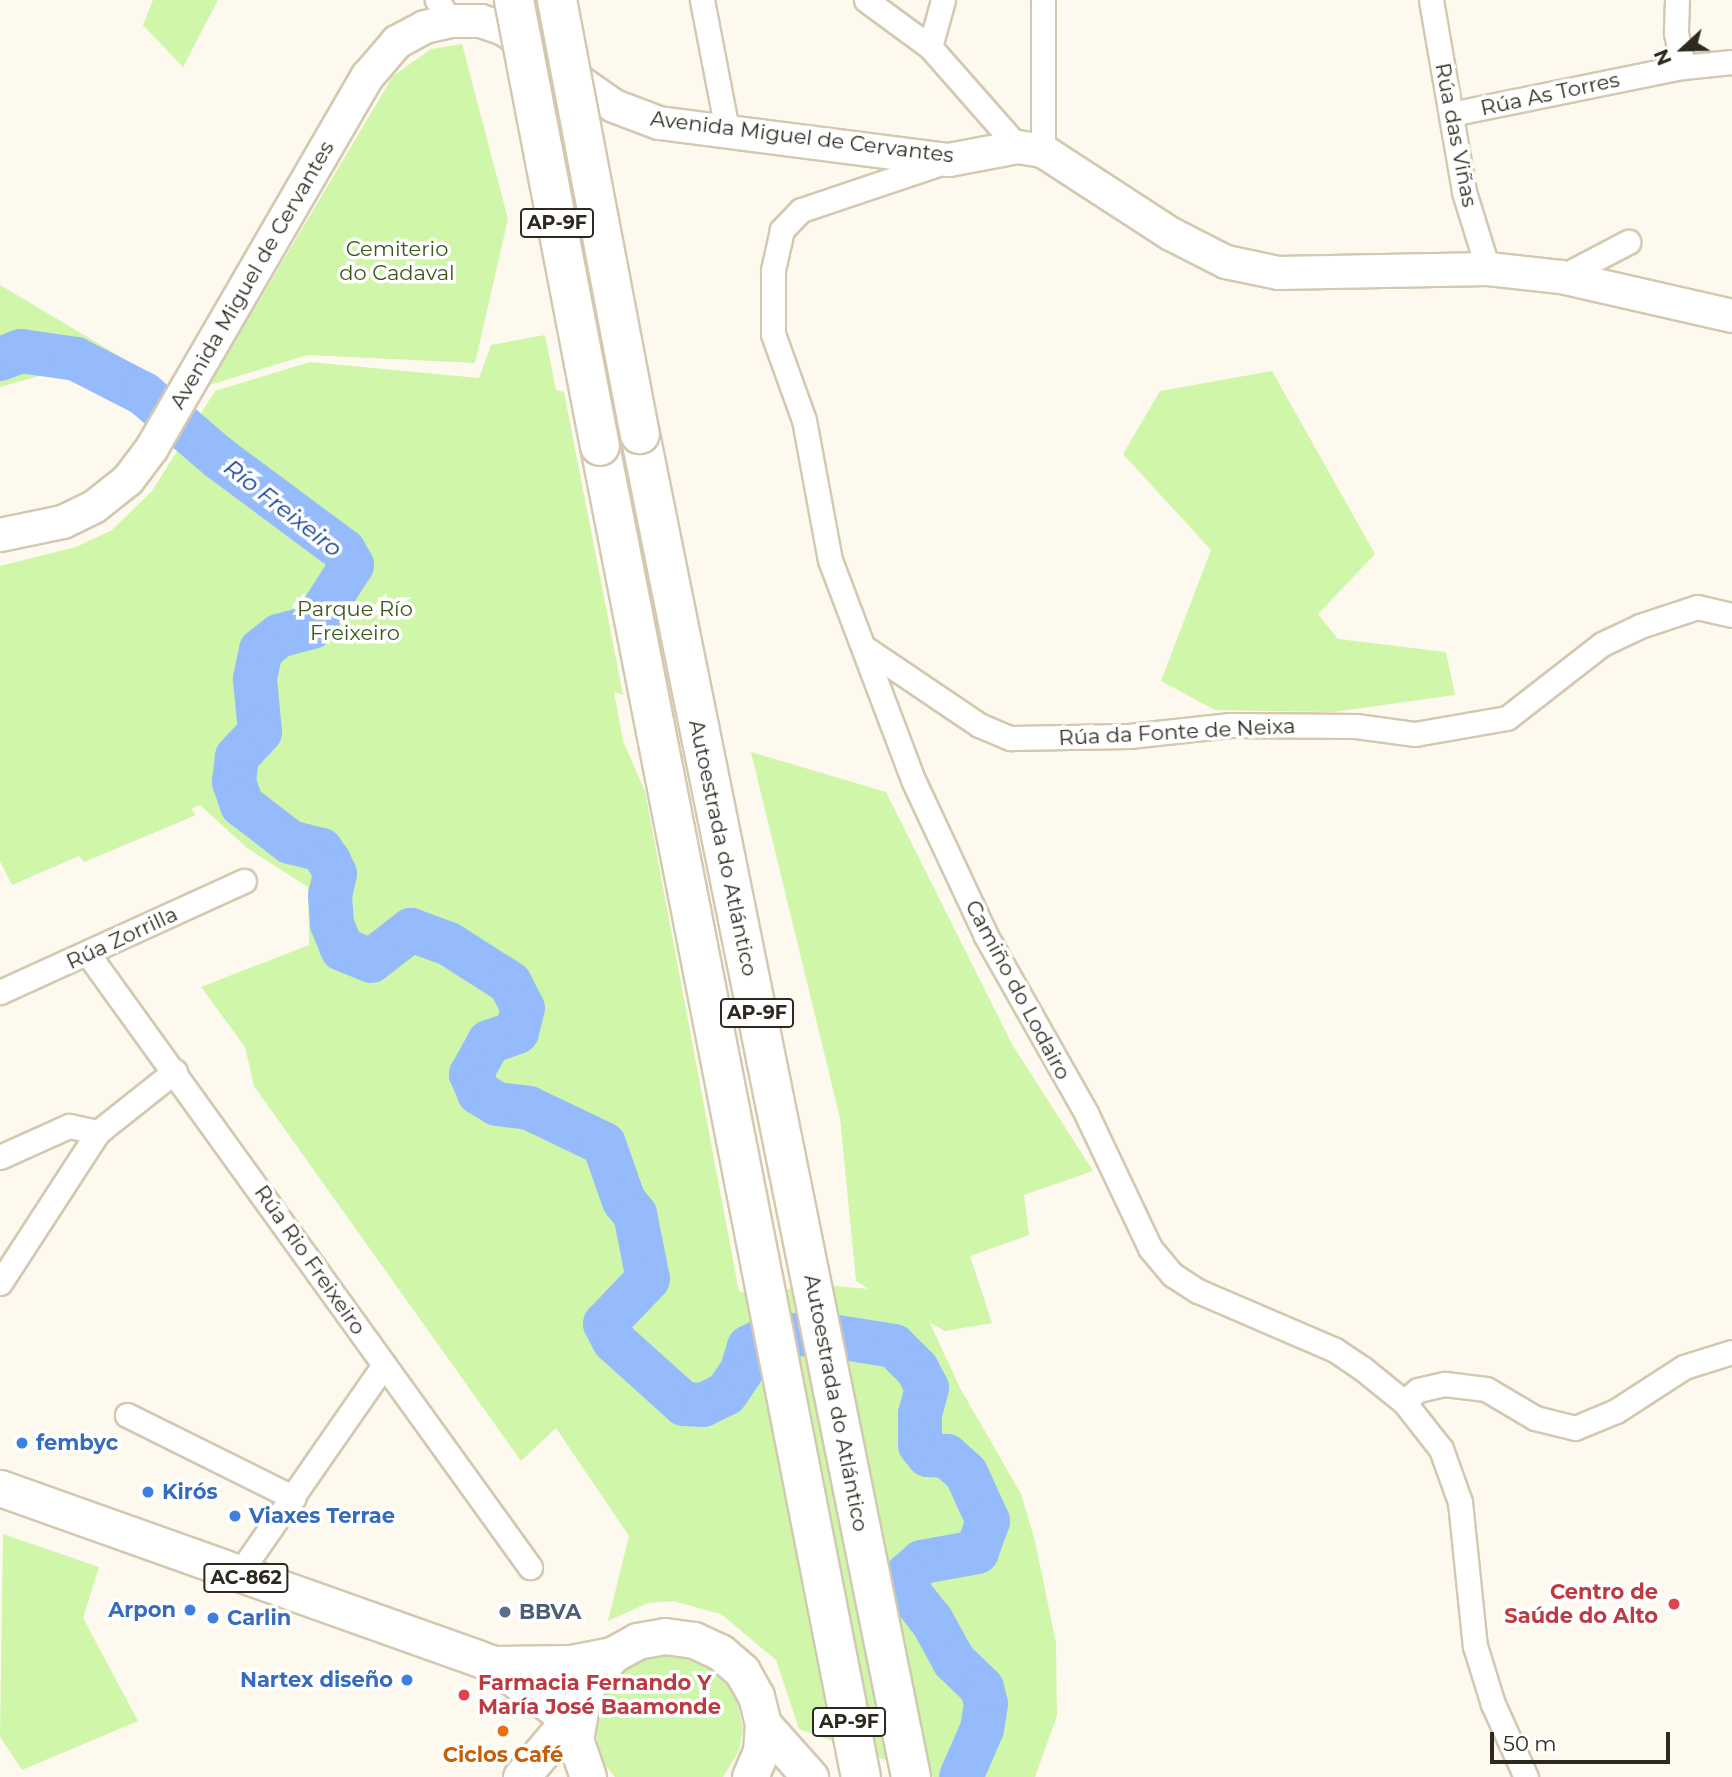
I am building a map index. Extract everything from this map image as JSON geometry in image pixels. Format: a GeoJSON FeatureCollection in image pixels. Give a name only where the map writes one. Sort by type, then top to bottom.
{"type":"FeatureCollection","features":[{"type":"Feature","properties":{"kind":"highway","name":"Autoestrada do Atlántico"},"geometry":{"type":"LineString","coordinates":[[514,0],[861,1777]]}},
{"type":"Feature","properties":{"kind":"highway","name":"Autoestrada do Atlántico"},"geometry":{"type":"LineString","coordinates":[[556,0],[684,662],[813,1285],[911,1777]]}},
{"type":"Feature","properties":{"kind":"highway"},"geometry":{"type":"LineString","coordinates":[[813,1285],[863,1469],[926,1777]]}},
{"type":"Feature","properties":{"kind":"highway"},"geometry":{"type":"LineString","coordinates":[[838,1666],[848,1777]]}},
{"type":"Feature","properties":{"kind":"main road","name":"AC-862"},"geometry":{"type":"LineString","coordinates":[[0,1488],[494,1664],[557,1710],[588,1777]]}},
{"type":"Feature","properties":{"kind":"main road","name":"AC-862"},"geometry":{"type":"LineString","coordinates":[[494,1664],[571,1663],[612,1655],[637,1641],[656,1638],[694,1640],[720,1652],[742,1671],[756,1696],[763,1724],[761,1751],[750,1777]]}},
{"type":"Feature","properties":{"kind":"main road","name":"AC-862"},"geometry":{"type":"LineString","coordinates":[[565,1730],[590,1680],[612,1655]]}},
{"type":"Feature","properties":{"kind":"main road","name":"AC-862"},"geometry":{"type":"LineString","coordinates":[[763,1724],[810,1777]]}},
{"type":"Feature","properties":{"kind":"main road"},"geometry":{"type":"LineString","coordinates":[[521,1777],[565,1730]]}},
{"type":"Feature","properties":{"kind":"street"},"geometry":{"type":"LineString","coordinates":[[702,0],[727,130]]}},
{"type":"Feature","properties":{"kind":"street"},"geometry":{"type":"LineString","coordinates":[[866,0],[930,47],[1031,149],[1171,234],[1226,262],[1278,273],[1488,269],[1561,277],[1732,316]]}},
{"type":"Feature","properties":{"kind":"street"},"geometry":{"type":"LineString","coordinates":[[930,47],[943,0]]}},
{"type":"Feature","properties":{"kind":"street"},"geometry":{"type":"LineString","coordinates":[[1031,149],[1043,0]]}},
{"type":"Feature","properties":{"kind":"street","name":"Rúa das Viñas"},"geometry":{"type":"LineString","coordinates":[[1431,0],[1464,192],[1488,269]]}},
{"type":"Feature","properties":{"kind":"street"},"geometry":{"type":"LineString","coordinates":[[1677,0],[1676,33],[1683,67]]}},
{"type":"Feature","properties":{"kind":"street","name":"Avenida Miguel de Cervantes"},"geometry":{"type":"LineString","coordinates":[[0,535],[63,523],[94,507],[128,480],[152,448],[368,76],[397,42],[425,27],[444,10],[504,29],[614,106],[659,123],[950,160],[1031,149]]}},
{"type":"Feature","properties":{"kind":"street","name":"Rúa As Torres"},"geometry":{"type":"LineString","coordinates":[[1451,114],[1683,67],[1732,62]]}},
{"type":"Feature","properties":{"kind":"street","name":"Camiño do Lodairo"},"geometry":{"type":"LineString","coordinates":[[950,160],[801,210],[782,230],[773,270],[773,334],[804,420],[830,560],[914,782],[986,936],[1086,1113],[1150,1248],[1185,1283],[1335,1350],[1404,1402],[1451,1468],[1460,1502],[1475,1646],[1490,1695],[1526,1777]]}},
{"type":"Feature","properties":{"kind":"street"},"geometry":{"type":"LineString","coordinates":[[1561,277],[1628,242]]}},
{"type":"Feature","properties":{"kind":"street","name":"Rúa da Fonte de Neixa"},"geometry":{"type":"LineString","coordinates":[[865,648],[979,725],[1010,738],[1129,736],[1230,725],[1356,726],[1415,734],[1507,718],[1602,644],[1640,626],[1697,607],[1732,615]]}},
{"type":"Feature","properties":{"kind":"street","name":"Rúa Zorrilla"},"geometry":{"type":"LineString","coordinates":[[0,992],[244,881]]}},
{"type":"Feature","properties":{"kind":"street","name":"Rúa Rio Freixeiro"},"geometry":{"type":"LineString","coordinates":[[88,954],[175,1071],[383,1366],[530,1567]]}},
{"type":"Feature","properties":{"kind":"street"},"geometry":{"type":"LineString","coordinates":[[0,1283],[98,1132],[175,1071]]}},
{"type":"Feature","properties":{"kind":"street"},"geometry":{"type":"LineString","coordinates":[[0,1157],[69,1126],[98,1132]]}},
{"type":"Feature","properties":{"kind":"street"},"geometry":{"type":"LineString","coordinates":[[1404,1402],[1418,1390],[1445,1384],[1486,1389],[1535,1418],[1575,1428],[1616,1411],[1684,1367],[1732,1352]]}},
{"type":"Feature","properties":{"kind":"street"},"geometry":{"type":"LineString","coordinates":[[238,1575],[294,1498],[383,1366]]}},
{"type":"Feature","properties":{"kind":"street"},"geometry":{"type":"LineString","coordinates":[[127,1415],[294,1498]]}},
{"type":"Feature","properties":{"kind":"green space"},"geometry":{"type":"Polygon","coordinates":[[[153,0],[218,0],[183,67],[143,25],[153,0]]]}},
{"type":"Feature","properties":{"kind":"green space","name":"Cemiterio do Cadaval"},"geometry":{"type":"Polygon","coordinates":[[[462,44],[508,219],[475,363],[308,355],[209,385],[393,76],[431,49],[462,44]]]}},
{"type":"Feature","properties":{"kind":"green space"},"geometry":{"type":"Polygon","coordinates":[[[0,285],[158,379],[145,406],[68,368],[0,387],[0,285]]]}},
{"type":"Feature","properties":{"kind":"green space","name":"Parque Río Freixeiro"},"geometry":{"type":"Polygon","coordinates":[[[545,335],[556,390],[564,392],[623,695],[614,692],[623,741],[645,791],[739,1292],[836,1286],[869,1289],[856,1281],[840,1118],[751,752],[886,792],[1012,1044],[1093,1171],[1024,1195],[1029,1235],[970,1256],[992,1323],[945,1331],[930,1323],[960,1388],[1021,1494],[1035,1541],[1056,1643],[1057,1716],[1035,1777],[934,1777],[799,1729],[776,1660],[721,1614],[673,1601],[648,1603],[608,1621],[629,1536],[556,1428],[521,1461],[254,1086],[245,1047],[201,987],[309,945],[308,887],[247,848],[200,805],[191,809],[196,815],[84,862],[79,856],[12,885],[0,861],[0,566],[76,547],[112,530],[152,491],[215,391],[310,362],[479,378],[491,345],[545,335]]]}},
{"type":"Feature","properties":{"kind":"green space"},"geometry":{"type":"Polygon","coordinates":[[[1272,371],[1375,554],[1318,614],[1338,639],[1446,652],[1455,695],[1333,712],[1215,710],[1161,681],[1211,550],[1123,454],[1160,391],[1272,371]]]}},
{"type":"Feature","properties":{"kind":"green space"},"geometry":{"type":"Polygon","coordinates":[[[3,1534],[99,1567],[83,1618],[138,1721],[22,1770],[0,1737],[3,1534]]]}},
{"type":"Feature","properties":{"kind":"green space"},"geometry":{"type":"Polygon","coordinates":[[[665,1652],[702,1659],[735,1692],[743,1730],[739,1751],[723,1777],[615,1777],[603,1762],[594,1727],[602,1692],[617,1672],[641,1657],[665,1652]]]}},
{"type":"Feature","properties":{"kind":"waterway","name":"Río Freixeiro"},"geometry":{"type":"LineString","coordinates":[[0,359],[21,351],[76,359],[144,394],[219,458],[344,551],[352,565],[312,627],[279,636],[261,650],[255,679],[260,732],[237,757],[234,782],[242,805],[290,842],[321,850],[329,861],[335,874],[330,895],[332,924],[342,949],[371,961],[411,930],[449,944],[510,983],[523,1008],[517,1032],[489,1042],[471,1074],[479,1093],[497,1104],[529,1108],[604,1144],[624,1201],[635,1214],[648,1279],[605,1324],[614,1341],[684,1404],[703,1405],[726,1394],[742,1370],[749,1347],[765,1339],[812,1333],[894,1346],[917,1369],[927,1388],[920,1414],[920,1445],[928,1455],[947,1456],[966,1473],[988,1521],[977,1552],[922,1562],[907,1575],[909,1592],[932,1621],[954,1661],[982,1688],[986,1704],[982,1729],[961,1777]]}},
{"type":"Feature","properties":{"kind":"place","name":"fembyc"},"geometry":{"type":"Point","coordinates":[22,1443]}},
{"type":"Feature","properties":{"kind":"place","name":"Kirós"},"geometry":{"type":"Point","coordinates":[148,1492]}},
{"type":"Feature","properties":{"kind":"place","name":"Viaxes Terrae"},"geometry":{"type":"Point","coordinates":[235,1516]}},
{"type":"Feature","properties":{"kind":"place","name":"Centro de Saúde do Alto"},"geometry":{"type":"Point","coordinates":[1674,1604]}},
{"type":"Feature","properties":{"kind":"place","name":"Arpon"},"geometry":{"type":"Point","coordinates":[190,1610]}},
{"type":"Feature","properties":{"kind":"place","name":"BBVA"},"geometry":{"type":"Point","coordinates":[505,1612]}},
{"type":"Feature","properties":{"kind":"place","name":"Carlin"},"geometry":{"type":"Point","coordinates":[213,1618]}},
{"type":"Feature","properties":{"kind":"place","name":"Nartex diseño"},"geometry":{"type":"Point","coordinates":[407,1680]}},
{"type":"Feature","properties":{"kind":"place","name":"Farmacia Fernando Y María José Baamonde"},"geometry":{"type":"Point","coordinates":[464,1695]}},
{"type":"Feature","properties":{"kind":"place","name":"Ciclos Café"},"geometry":{"type":"Point","coordinates":[503,1731]}}]}
